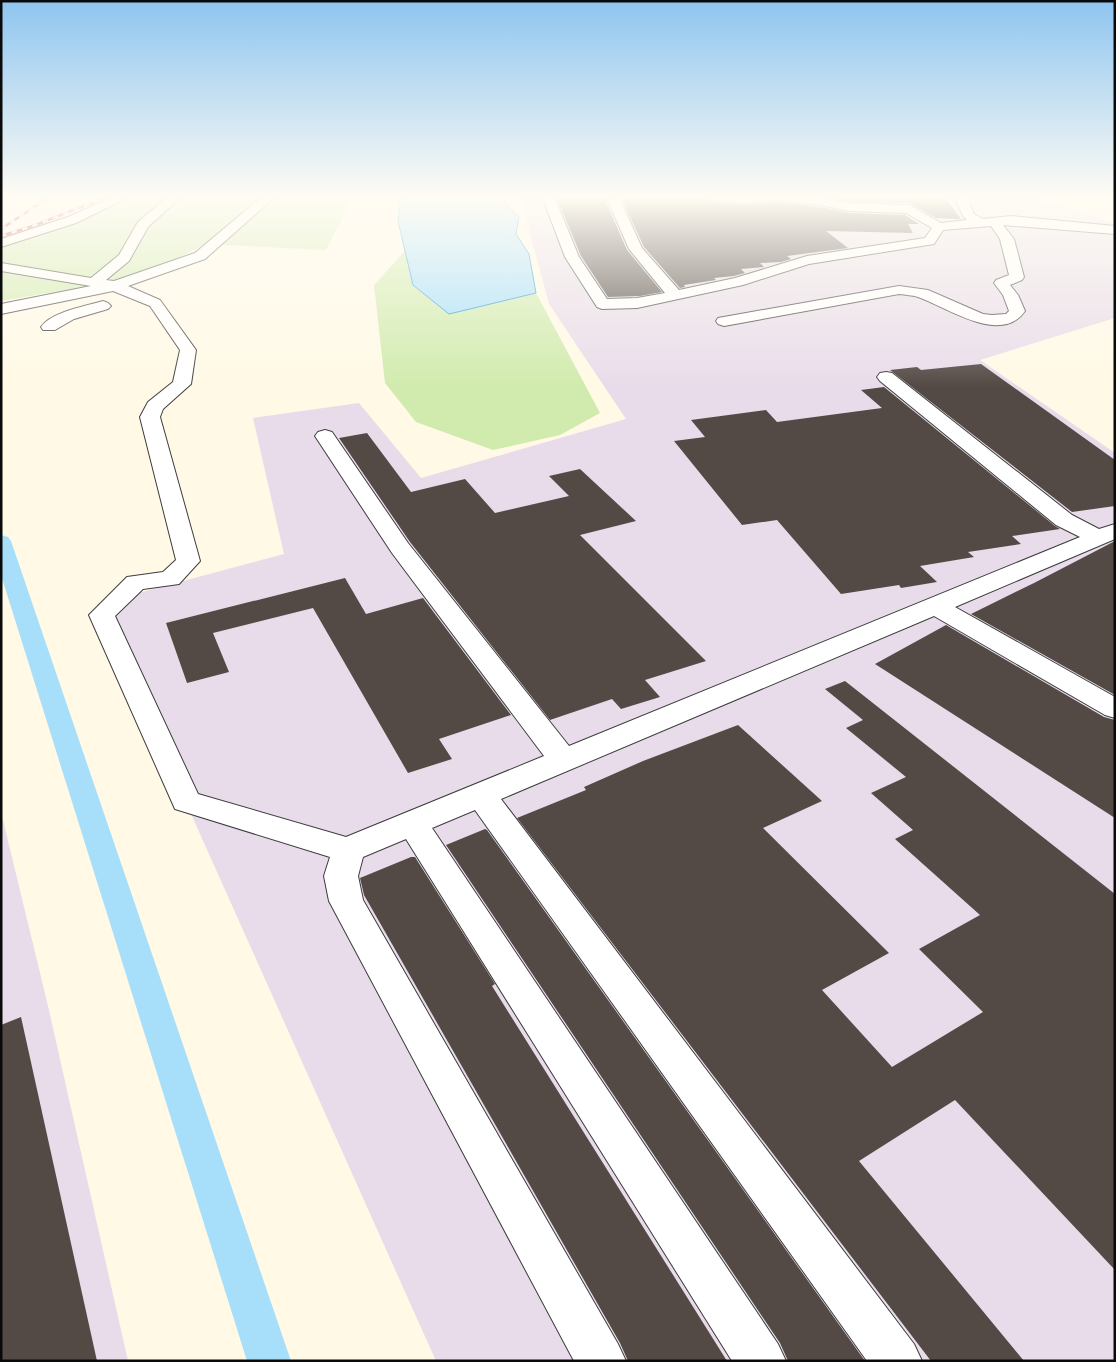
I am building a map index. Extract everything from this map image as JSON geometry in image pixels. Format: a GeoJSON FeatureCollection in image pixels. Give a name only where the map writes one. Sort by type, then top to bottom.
{"type":"FeatureCollection","features":[{"type":"Feature","properties":{"kind":"street"},"geometry":{"type":"LineString","coordinates":[[94,282],[122,260]]}},
{"type":"Feature","properties":{"kind":"street"},"geometry":{"type":"LineString","coordinates":[[1,309],[115,286],[190,260]]}},
{"type":"Feature","properties":{"kind":"street"},"geometry":{"type":"LineString","coordinates":[[574,260],[602,304],[637,302],[738,282],[810,260]]}},
{"type":"Feature","properties":{"kind":"street"},"geometry":{"type":"LineString","coordinates":[[645,260],[675,295]]}},
{"type":"Feature","properties":{"kind":"street"},"geometry":{"type":"LineString","coordinates":[[724,321],[910,289],[968,314],[991,320],[1011,318],[1017,310],[1010,295],[1001,283],[1017,277],[1012,260]]}},
{"type":"Feature","properties":{"kind":"street"},"geometry":{"type":"LineString","coordinates":[[1,267],[115,286],[141,297],[155,304],[188,350],[182,384],[155,406],[150,417],[188,561],[170,579],[136,582],[102,615],[186,801],[348,850],[1106,534]]}},
{"type":"Feature","properties":{"kind":"street"},"geometry":{"type":"LineString","coordinates":[[49,327],[68,316],[84,310],[141,297]]}},
{"type":"Feature","properties":{"kind":"street"},"geometry":{"type":"LineString","coordinates":[[886,377],[1064,520],[1106,534]]}},
{"type":"Feature","properties":{"kind":"street"},"geometry":{"type":"LineString","coordinates":[[325,436],[400,548],[563,760]]}},
{"type":"Feature","properties":{"kind":"street"},"geometry":{"type":"LineString","coordinates":[[935,606],[1115,709]]}},
{"type":"Feature","properties":{"kind":"street"},"geometry":{"type":"LineString","coordinates":[[481,795],[897,1361]]}},
{"type":"Feature","properties":{"kind":"street"},"geometry":{"type":"LineString","coordinates":[[412,824],[761,1361]]}},
{"type":"Feature","properties":{"kind":"street"},"geometry":{"type":"LineString","coordinates":[[348,850],[341,876],[346,901],[601,1361]]}},
{"type":"Feature","properties":{"kind":"shaded area"},"geometry":{"type":"Polygon","coordinates":[[[537,260],[1115,260],[1115,318],[980,360],[1115,453],[1115,1361],[436,1361],[97,604],[284,554],[253,418],[359,403],[421,478],[626,419],[549,304],[537,260]]]}},
{"type":"Feature","properties":{"kind":"shaded area"},"geometry":{"type":"Polygon","coordinates":[[[1,812],[48,1006],[128,1361],[1,1361],[1,812]]]}},
{"type":"Feature","properties":{"kind":"green space"},"geometry":{"type":"Polygon","coordinates":[[[1,260],[176,260],[118,281],[1,301],[1,260]]]}},
{"type":"Feature","properties":{"kind":"green space"},"geometry":{"type":"Polygon","coordinates":[[[397,260],[407,260],[413,285],[449,314],[536,293],[600,413],[560,435],[493,450],[416,422],[385,383],[374,285],[397,260]]]}},
{"type":"Feature","properties":{"kind":"water"},"geometry":{"type":"Polygon","coordinates":[[[407,260],[530,260],[536,293],[449,314],[413,285],[407,260]]]}},
{"type":"Feature","properties":{"kind":"building"},"geometry":{"type":"Polygon","coordinates":[[[583,260],[635,260],[662,292],[640,296],[608,297],[583,260]]]}},
{"type":"Feature","properties":{"kind":"building"},"geometry":{"type":"Polygon","coordinates":[[[655,260],[789,260],[760,263],[764,267],[741,269],[745,273],[714,278],[716,280],[684,285],[685,287],[680,288],[655,260]]]}},
{"type":"Feature","properties":{"kind":"building"},"geometry":{"type":"Polygon","coordinates":[[[981,364],[1115,460],[1115,506],[1072,512],[890,370],[917,367],[921,370],[981,364]]]}},
{"type":"Feature","properties":{"kind":"building"},"geometry":{"type":"Polygon","coordinates":[[[884,387],[1060,529],[1012,536],[1021,544],[968,552],[974,557],[920,566],[937,582],[901,588],[899,585],[841,594],[777,520],[742,525],[674,441],[705,437],[691,420],[766,410],[777,422],[882,408],[861,390],[884,387]]]}},
{"type":"Feature","properties":{"kind":"building"},"geometry":{"type":"Polygon","coordinates":[[[367,433],[411,492],[465,479],[495,513],[569,496],[549,476],[580,469],[636,521],[580,535],[706,661],[645,680],[660,697],[621,709],[612,699],[550,720],[410,542],[339,438],[367,433]]]}},
{"type":"Feature","properties":{"kind":"building"},"geometry":{"type":"Polygon","coordinates":[[[1115,541],[1115,695],[971,614],[1034,583],[1115,541]]]}},
{"type":"Feature","properties":{"kind":"building"},"geometry":{"type":"Polygon","coordinates":[[[345,578],[366,614],[423,598],[511,715],[439,739],[452,759],[408,773],[313,608],[213,633],[229,672],[187,683],[166,623],[345,578]]]}},
{"type":"Feature","properties":{"kind":"building"},"geometry":{"type":"Polygon","coordinates":[[[946,625],[1104,717],[1115,720],[1115,818],[875,664],[946,625]]]}},
{"type":"Feature","properties":{"kind":"building"},"geometry":{"type":"Polygon","coordinates":[[[845,681],[1115,894],[1115,1270],[955,1100],[859,1161],[1024,1361],[931,1361],[517,818],[586,790],[584,787],[643,761],[738,725],[822,801],[763,828],[889,953],[822,990],[892,1067],[983,1012],[919,949],[980,915],[895,839],[913,830],[871,793],[906,777],[846,728],[863,720],[825,689],[845,681]]]}},
{"type":"Feature","properties":{"kind":"building"},"geometry":{"type":"Polygon","coordinates":[[[485,829],[865,1361],[788,1361],[780,1343],[446,845],[485,829]]]}},
{"type":"Feature","properties":{"kind":"building"},"geometry":{"type":"Polygon","coordinates":[[[415,857],[495,984],[492,986],[727,1361],[628,1361],[620,1343],[364,895],[360,878],[415,857]]]}},
{"type":"Feature","properties":{"kind":"building"},"geometry":{"type":"Polygon","coordinates":[[[21,1017],[97,1361],[1,1361],[1,1025],[21,1017]]]}},
{"type":"Feature","properties":{"kind":"waterway"},"geometry":{"type":"LineString","coordinates":[[1,541],[269,1361]]}}]}
